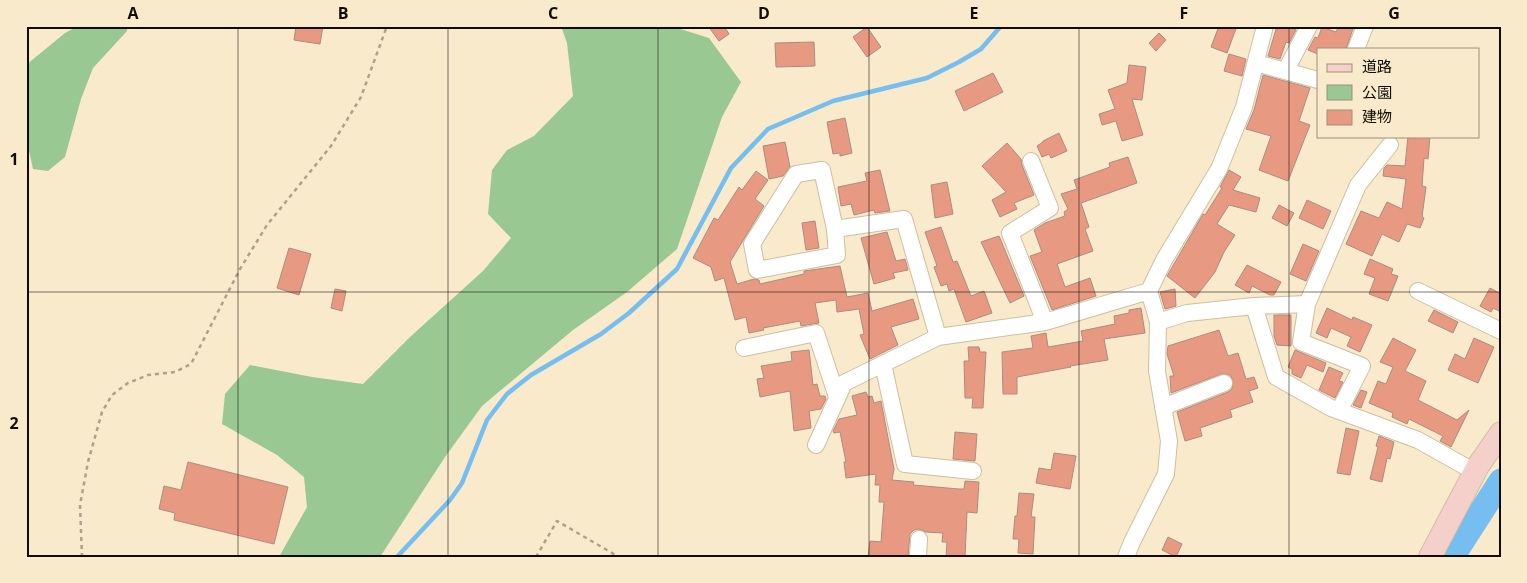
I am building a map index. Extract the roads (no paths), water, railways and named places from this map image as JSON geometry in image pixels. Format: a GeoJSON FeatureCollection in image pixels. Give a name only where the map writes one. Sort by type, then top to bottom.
{"type":"FeatureCollection","features":[{"type":"Feature","properties":{"kind":"street"},"geometry":{"type":"LineString","coordinates":[[1126,557],[1166,474],[1169,441],[1157,371],[1158,322],[1149,291],[1164,260],[1218,169],[1244,107],[1266,26]]}},
{"type":"Feature","properties":{"kind":"street"},"geometry":{"type":"LineString","coordinates":[[1286,70],[1310,26]]}},
{"type":"Feature","properties":{"kind":"street"},"geometry":{"type":"LineString","coordinates":[[1356,48],[1365,26]]}},
{"type":"Feature","properties":{"kind":"street"},"geometry":{"type":"LineString","coordinates":[[1256,63],[1317,80]]}},
{"type":"Feature","properties":{"kind":"street"},"geometry":{"type":"LineString","coordinates":[[1339,411],[1362,366],[1301,342],[1307,304],[1358,185],[1390,145]]}},
{"type":"Feature","properties":{"kind":"street"},"geometry":{"type":"LineString","coordinates":[[1031,161],[1050,208],[1010,233],[1045,322]]}},
{"type":"Feature","properties":{"kind":"street"},"geometry":{"type":"LineString","coordinates":[[822,170],[835,229],[837,255],[757,270],[752,244],[796,174],[822,170]]}},
{"type":"Feature","properties":{"kind":"street"},"geometry":{"type":"LineString","coordinates":[[835,229],[904,219],[938,337]]}},
{"type":"Feature","properties":{"kind":"street"},"geometry":{"type":"LineString","coordinates":[[816,445],[844,382],[938,337],[1045,322],[1149,291]]}},
{"type":"Feature","properties":{"kind":"street"},"geometry":{"type":"LineString","coordinates":[[1418,291],[1501,331]]}},
{"type":"Feature","properties":{"kind":"street"},"geometry":{"type":"LineString","coordinates":[[1158,322],[1187,313],[1254,306],[1307,304]]}},
{"type":"Feature","properties":{"kind":"street"},"geometry":{"type":"LineString","coordinates":[[1254,306],[1276,377],[1339,411],[1418,440],[1475,472]]}},
{"type":"Feature","properties":{"kind":"street"},"geometry":{"type":"LineString","coordinates":[[744,348],[816,333],[837,397]]}},
{"type":"Feature","properties":{"kind":"street"},"geometry":{"type":"LineString","coordinates":[[883,364],[905,464],[973,471]]}},
{"type":"Feature","properties":{"kind":"street"},"geometry":{"type":"LineString","coordinates":[[1163,407],[1224,384]]}},
{"type":"Feature","properties":{"kind":"street"},"geometry":{"type":"LineString","coordinates":[[1430,557],[1475,472],[1501,433]]}},
{"type":"Feature","properties":{"kind":"street"},"geometry":{"type":"LineString","coordinates":[[918,557],[919,539]]}},
{"type":"Feature","properties":{"kind":"waterway"},"geometry":{"type":"LineString","coordinates":[[397,557],[450,500],[462,483],[487,420],[507,394],[531,375],[601,334],[629,313],[677,269],[731,168],[768,129],[833,101],[927,78],[981,49],[1001,26]]}},
{"type":"Feature","properties":{"kind":"waterway"},"geometry":{"type":"LineString","coordinates":[[1452,557],[1501,481]]}}]}
